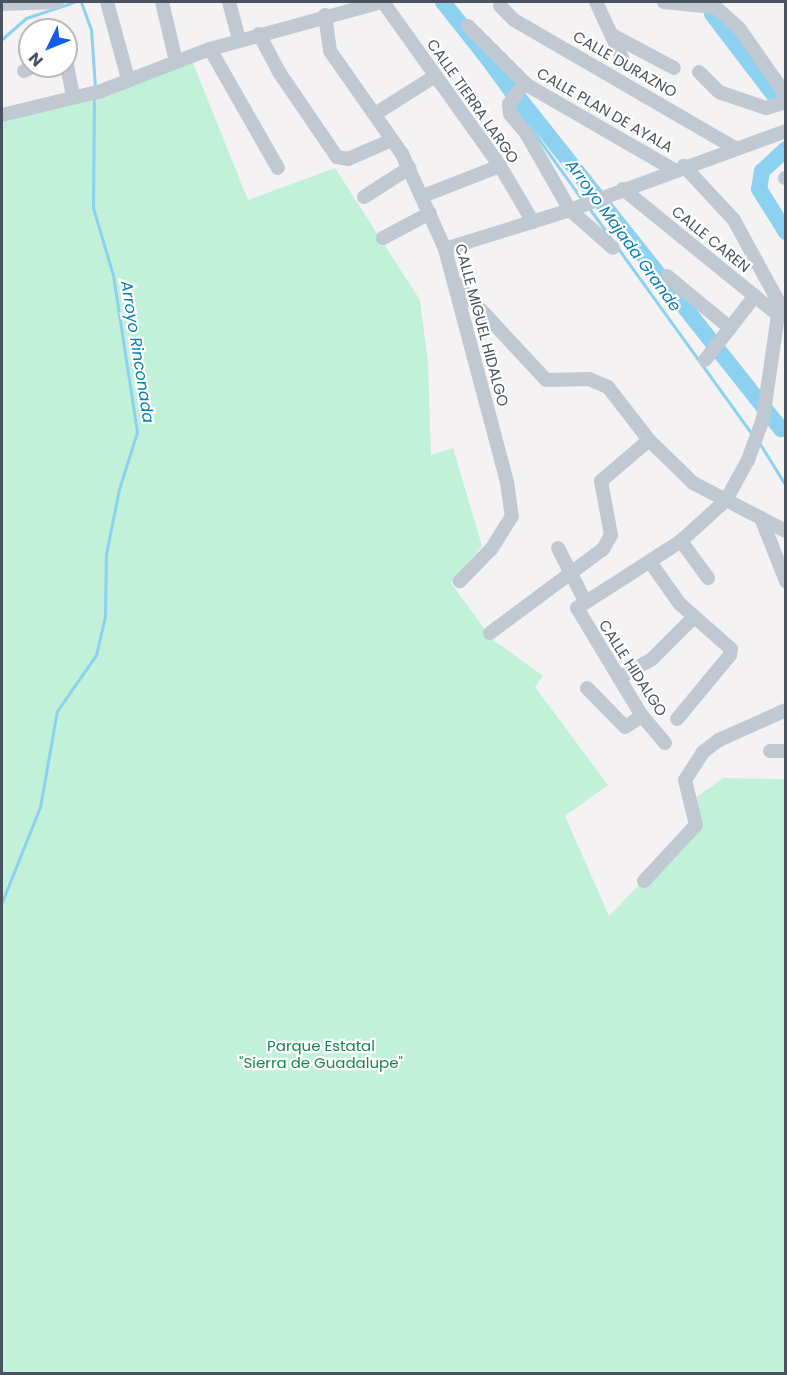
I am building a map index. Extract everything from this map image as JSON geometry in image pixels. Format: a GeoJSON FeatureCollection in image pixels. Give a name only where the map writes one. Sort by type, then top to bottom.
{"type":"FeatureCollection","features":[{"type":"Feature","properties":{"kind":"street"},"geometry":{"type":"LineString","coordinates":[[2,4],[57,2]]}},
{"type":"Feature","properties":{"kind":"street"},"geometry":{"type":"LineString","coordinates":[[107,2],[128,79]]}},
{"type":"Feature","properties":{"kind":"street"},"geometry":{"type":"LineString","coordinates":[[162,2],[176,60]]}},
{"type":"Feature","properties":{"kind":"street"},"geometry":{"type":"LineString","coordinates":[[229,2],[239,40]]}},
{"type":"Feature","properties":{"kind":"street"},"geometry":{"type":"LineString","coordinates":[[2,115],[73,97],[176,60],[259,34],[382,2]]}},
{"type":"Feature","properties":{"kind":"street","name":"CALLE TIERRA LARGO"},"geometry":{"type":"LineString","coordinates":[[382,2],[500,166],[532,222]]}},
{"type":"Feature","properties":{"kind":"street"},"geometry":{"type":"LineString","coordinates":[[596,2],[623,60]]}},
{"type":"Feature","properties":{"kind":"street"},"geometry":{"type":"LineString","coordinates":[[664,2],[712,4],[739,28],[786,95]]}},
{"type":"Feature","properties":{"kind":"street","name":"CALLE DURAZNO"},"geometry":{"type":"LineString","coordinates":[[500,6],[514,20],[735,148]]}},
{"type":"Feature","properties":{"kind":"street","name":"CALLE MIGUEL HIDALGO"},"geometry":{"type":"LineString","coordinates":[[325,15],[330,51],[375,114],[409,168],[445,249],[455,281],[512,516],[491,549],[460,581]]}},
{"type":"Feature","properties":{"kind":"street","name":"CALLE PLAN DE AYALA"},"geometry":{"type":"LineString","coordinates":[[468,26],[527,85],[679,168],[734,220],[777,299],[778,315],[763,419],[748,460],[726,500],[681,541],[581,605]]}},
{"type":"Feature","properties":{"kind":"street"},"geometry":{"type":"LineString","coordinates":[[259,34],[309,118],[341,159],[392,140]]}},
{"type":"Feature","properties":{"kind":"street"},"geometry":{"type":"LineString","coordinates":[[612,35],[674,68]]}},
{"type":"Feature","properties":{"kind":"street"},"geometry":{"type":"LineString","coordinates":[[210,49],[278,168]]}},
{"type":"Feature","properties":{"kind":"street"},"geometry":{"type":"LineString","coordinates":[[699,72],[719,92],[771,108],[786,102]]}},
{"type":"Feature","properties":{"kind":"street"},"geometry":{"type":"LineString","coordinates":[[375,114],[435,76]]}},
{"type":"Feature","properties":{"kind":"street"},"geometry":{"type":"LineString","coordinates":[[69,78],[73,97]]}},
{"type":"Feature","properties":{"kind":"street"},"geometry":{"type":"LineString","coordinates":[[520,89],[509,104],[510,114],[526,133],[570,210],[613,248]]}},
{"type":"Feature","properties":{"kind":"street"},"geometry":{"type":"LineString","coordinates":[[445,249],[570,210],[679,168],[786,131]]}},
{"type":"Feature","properties":{"kind":"street"},"geometry":{"type":"LineString","coordinates":[[423,196],[500,166]]}},
{"type":"Feature","properties":{"kind":"street"},"geometry":{"type":"LineString","coordinates":[[364,196],[409,168]]}},
{"type":"Feature","properties":{"kind":"street","name":"CALLE CAREN"},"geometry":{"type":"LineString","coordinates":[[623,189],[778,315]]}},
{"type":"Feature","properties":{"kind":"street"},"geometry":{"type":"LineString","coordinates":[[383,238],[430,213]]}},
{"type":"Feature","properties":{"kind":"street"},"geometry":{"type":"LineString","coordinates":[[667,276],[730,328]]}},
{"type":"Feature","properties":{"kind":"street"},"geometry":{"type":"LineString","coordinates":[[455,281],[540,376],[554,381],[599,381],[630,411],[649,440],[693,483],[786,531]]}},
{"type":"Feature","properties":{"kind":"street"},"geometry":{"type":"LineString","coordinates":[[705,360],[754,297]]}},
{"type":"Feature","properties":{"kind":"street"},"geometry":{"type":"LineString","coordinates":[[490,633],[603,549],[611,535],[601,481],[649,440]]}},
{"type":"Feature","properties":{"kind":"street"},"geometry":{"type":"LineString","coordinates":[[761,518],[786,581]]}},
{"type":"Feature","properties":{"kind":"street"},"geometry":{"type":"LineString","coordinates":[[681,541],[708,578]]}},
{"type":"Feature","properties":{"kind":"street","name":"CALLE HIDALGO"},"geometry":{"type":"LineString","coordinates":[[558,548],[571,575],[581,605],[619,678],[642,716],[665,743]]}},
{"type":"Feature","properties":{"kind":"street"},"geometry":{"type":"LineString","coordinates":[[650,562],[663,585],[694,617],[731,649],[730,655],[677,718]]}},
{"type":"Feature","properties":{"kind":"street"},"geometry":{"type":"LineString","coordinates":[[619,678],[652,659],[694,617]]}},
{"type":"Feature","properties":{"kind":"street"},"geometry":{"type":"LineString","coordinates":[[587,688],[625,727],[642,716]]}},
{"type":"Feature","properties":{"kind":"street"},"geometry":{"type":"LineString","coordinates":[[644,881],[696,825],[685,780],[703,752],[719,740],[786,711]]}},
{"type":"Feature","properties":{"kind":"street"},"geometry":{"type":"LineString","coordinates":[[770,751],[786,751]]}},
{"type":"Feature","properties":{"kind":"green space","name":"Parque Estatal \"Sierra de Guadalupe\""},"geometry":{"type":"Polygon","coordinates":[[[193,63],[248,200],[335,168],[420,300],[428,363],[431,455],[453,448],[482,546],[451,583],[492,639],[543,676],[535,687],[608,785],[565,816],[609,916],[690,833],[694,799],[723,778],[785,779],[785,1373],[2,1374],[2,121],[100,95],[193,63]]]}},
{"type":"Feature","properties":{"kind":"waterway","name":"Arroyo Rinconada"},"geometry":{"type":"LineString","coordinates":[[2,39],[26,18],[74,2]]}},
{"type":"Feature","properties":{"kind":"waterway","name":"Arroyo Rinconada"},"geometry":{"type":"LineString","coordinates":[[81,2],[91,29],[95,88]]}},
{"type":"Feature","properties":{"kind":"waterway","name":"Arroyo Majada Grande"},"geometry":{"type":"LineString","coordinates":[[439,2],[509,99]]}},
{"type":"Feature","properties":{"kind":"waterway"},"geometry":{"type":"LineString","coordinates":[[443,2],[781,429],[786,427]]}},
{"type":"Feature","properties":{"kind":"waterway"},"geometry":{"type":"LineString","coordinates":[[712,14],[777,99]]}},
{"type":"Feature","properties":{"kind":"waterway","name":"Arroyo Rinconada"},"geometry":{"type":"LineString","coordinates":[[2,902],[40,807],[57,711],[96,655],[105,616],[106,554],[119,489],[137,432],[113,275],[93,208],[94,98]]}},
{"type":"Feature","properties":{"kind":"waterway","name":"Arroyo Majada Grande"},"geometry":{"type":"LineString","coordinates":[[515,106],[583,201]]}},
{"type":"Feature","properties":{"kind":"waterway"},"geometry":{"type":"LineString","coordinates":[[786,149],[762,171],[759,189],[786,232]]}},
{"type":"Feature","properties":{"kind":"waterway","name":"Arroyo Majada Grande"},"geometry":{"type":"LineString","coordinates":[[589,208],[610,237]]}},
{"type":"Feature","properties":{"kind":"waterway","name":"Arroyo Majada Grande"},"geometry":{"type":"LineString","coordinates":[[617,247],[752,434]]}},
{"type":"Feature","properties":{"kind":"waterway","name":"Arroyo Majada Grande"},"geometry":{"type":"LineString","coordinates":[[760,444],[786,486]]}}]}
